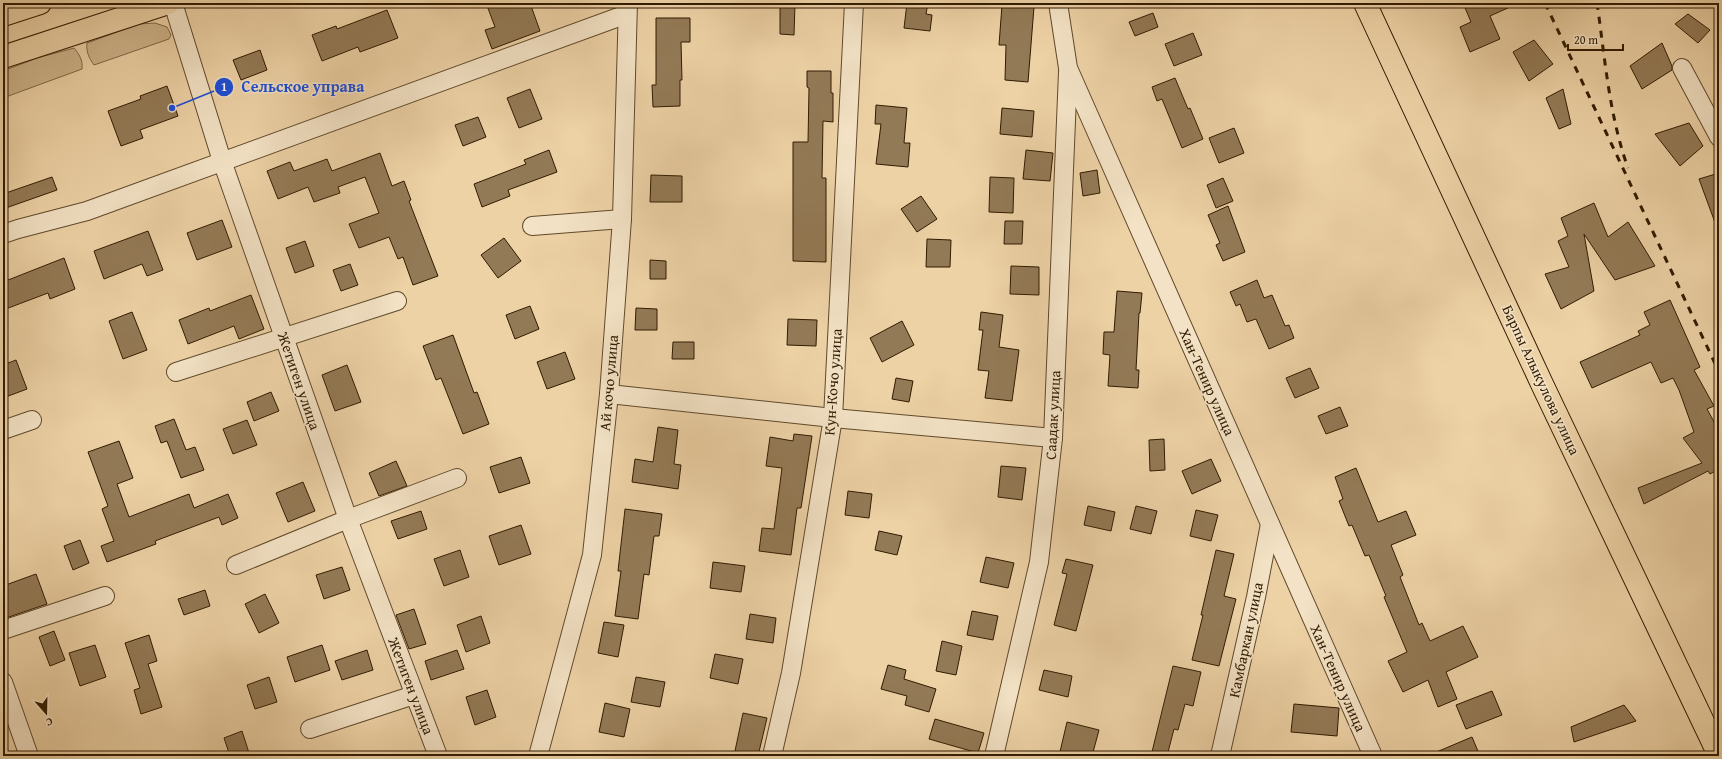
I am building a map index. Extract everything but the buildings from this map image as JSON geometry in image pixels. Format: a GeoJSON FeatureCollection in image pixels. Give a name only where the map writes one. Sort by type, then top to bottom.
{"type":"FeatureCollection","features":[{"type":"Feature","properties":{"kind":"main road"},"geometry":{"type":"LineString","coordinates":[[3,15],[40,3]]}},
{"type":"Feature","properties":{"kind":"main road"},"geometry":{"type":"LineString","coordinates":[[3,57],[168,3]]}},
{"type":"Feature","properties":{"kind":"main road","name":"Барпы Алыкулова улица"},"geometry":{"type":"LineString","coordinates":[[1365,3],[1542,384],[1719,755]]}},
{"type":"Feature","properties":{"kind":"street","name":"Жетиген улица"},"geometry":{"type":"LineString","coordinates":[[173,3],[222,161],[348,519],[438,756]]}},
{"type":"Feature","properties":{"kind":"street","name":"Кун-Кочо улица"},"geometry":{"type":"LineString","coordinates":[[772,756],[791,673],[833,418],[854,3]]}},
{"type":"Feature","properties":{"kind":"street","name":"Хан-Тенир улица"},"geometry":{"type":"LineString","coordinates":[[1058,3],[1068,68],[1373,756]]}},
{"type":"Feature","properties":{"kind":"street"},"geometry":{"type":"LineString","coordinates":[[3,234],[87,211],[628,9]]}},
{"type":"Feature","properties":{"kind":"street","name":"Ай кочо улица"},"geometry":{"type":"LineString","coordinates":[[538,756],[592,555],[609,394],[622,219],[628,9]]}},
{"type":"Feature","properties":{"kind":"street","name":"Саадак улица"},"geometry":{"type":"LineString","coordinates":[[994,756],[1039,562],[1053,438],[1068,68]]}},
{"type":"Feature","properties":{"kind":"street"},"geometry":{"type":"LineString","coordinates":[[1682,68],[1719,137]]}},
{"type":"Feature","properties":{"kind":"street"},"geometry":{"type":"LineString","coordinates":[[532,226],[622,219]]}},
{"type":"Feature","properties":{"kind":"street"},"geometry":{"type":"LineString","coordinates":[[176,372],[397,301]]}},
{"type":"Feature","properties":{"kind":"street"},"geometry":{"type":"LineString","coordinates":[[609,394],[833,418],[1053,438]]}},
{"type":"Feature","properties":{"kind":"street"},"geometry":{"type":"LineString","coordinates":[[3,430],[32,420]]}},
{"type":"Feature","properties":{"kind":"street"},"geometry":{"type":"LineString","coordinates":[[236,565],[348,519],[457,478]]}},
{"type":"Feature","properties":{"kind":"street","name":"Камбаркан улица"},"geometry":{"type":"LineString","coordinates":[[1220,756],[1256,597],[1270,524]]}},
{"type":"Feature","properties":{"kind":"street"},"geometry":{"type":"LineString","coordinates":[[3,630],[104,596]]}},
{"type":"Feature","properties":{"kind":"street"},"geometry":{"type":"LineString","coordinates":[[3,682],[29,756]]}},
{"type":"Feature","properties":{"kind":"street"},"geometry":{"type":"LineString","coordinates":[[310,729],[414,695]]}},
{"type":"Feature","properties":{"kind":"shaded area"},"geometry":{"type":"Polygon","coordinates":[[[155,23],[167,27],[171,35],[169,39],[94,65],[87,52],[87,43],[139,24],[155,23]]]}},
{"type":"Feature","properties":{"kind":"shaded area"},"geometry":{"type":"Polygon","coordinates":[[[74,48],[80,57],[82,69],[3,98],[3,71],[37,58],[74,48]]]}},
{"type":"Feature","properties":{"kind":"railway"},"geometry":{"type":"LineString","coordinates":[[1545,3],[1719,372]]}},
{"type":"Feature","properties":{"kind":"railway"},"geometry":{"type":"LineString","coordinates":[[1597,3],[1612,107],[1616,128],[1628,168]]}},
{"type":"Feature","properties":{"kind":"place","name":"Сельское управа"},"geometry":{"type":"Point","coordinates":[172,108]}}]}
